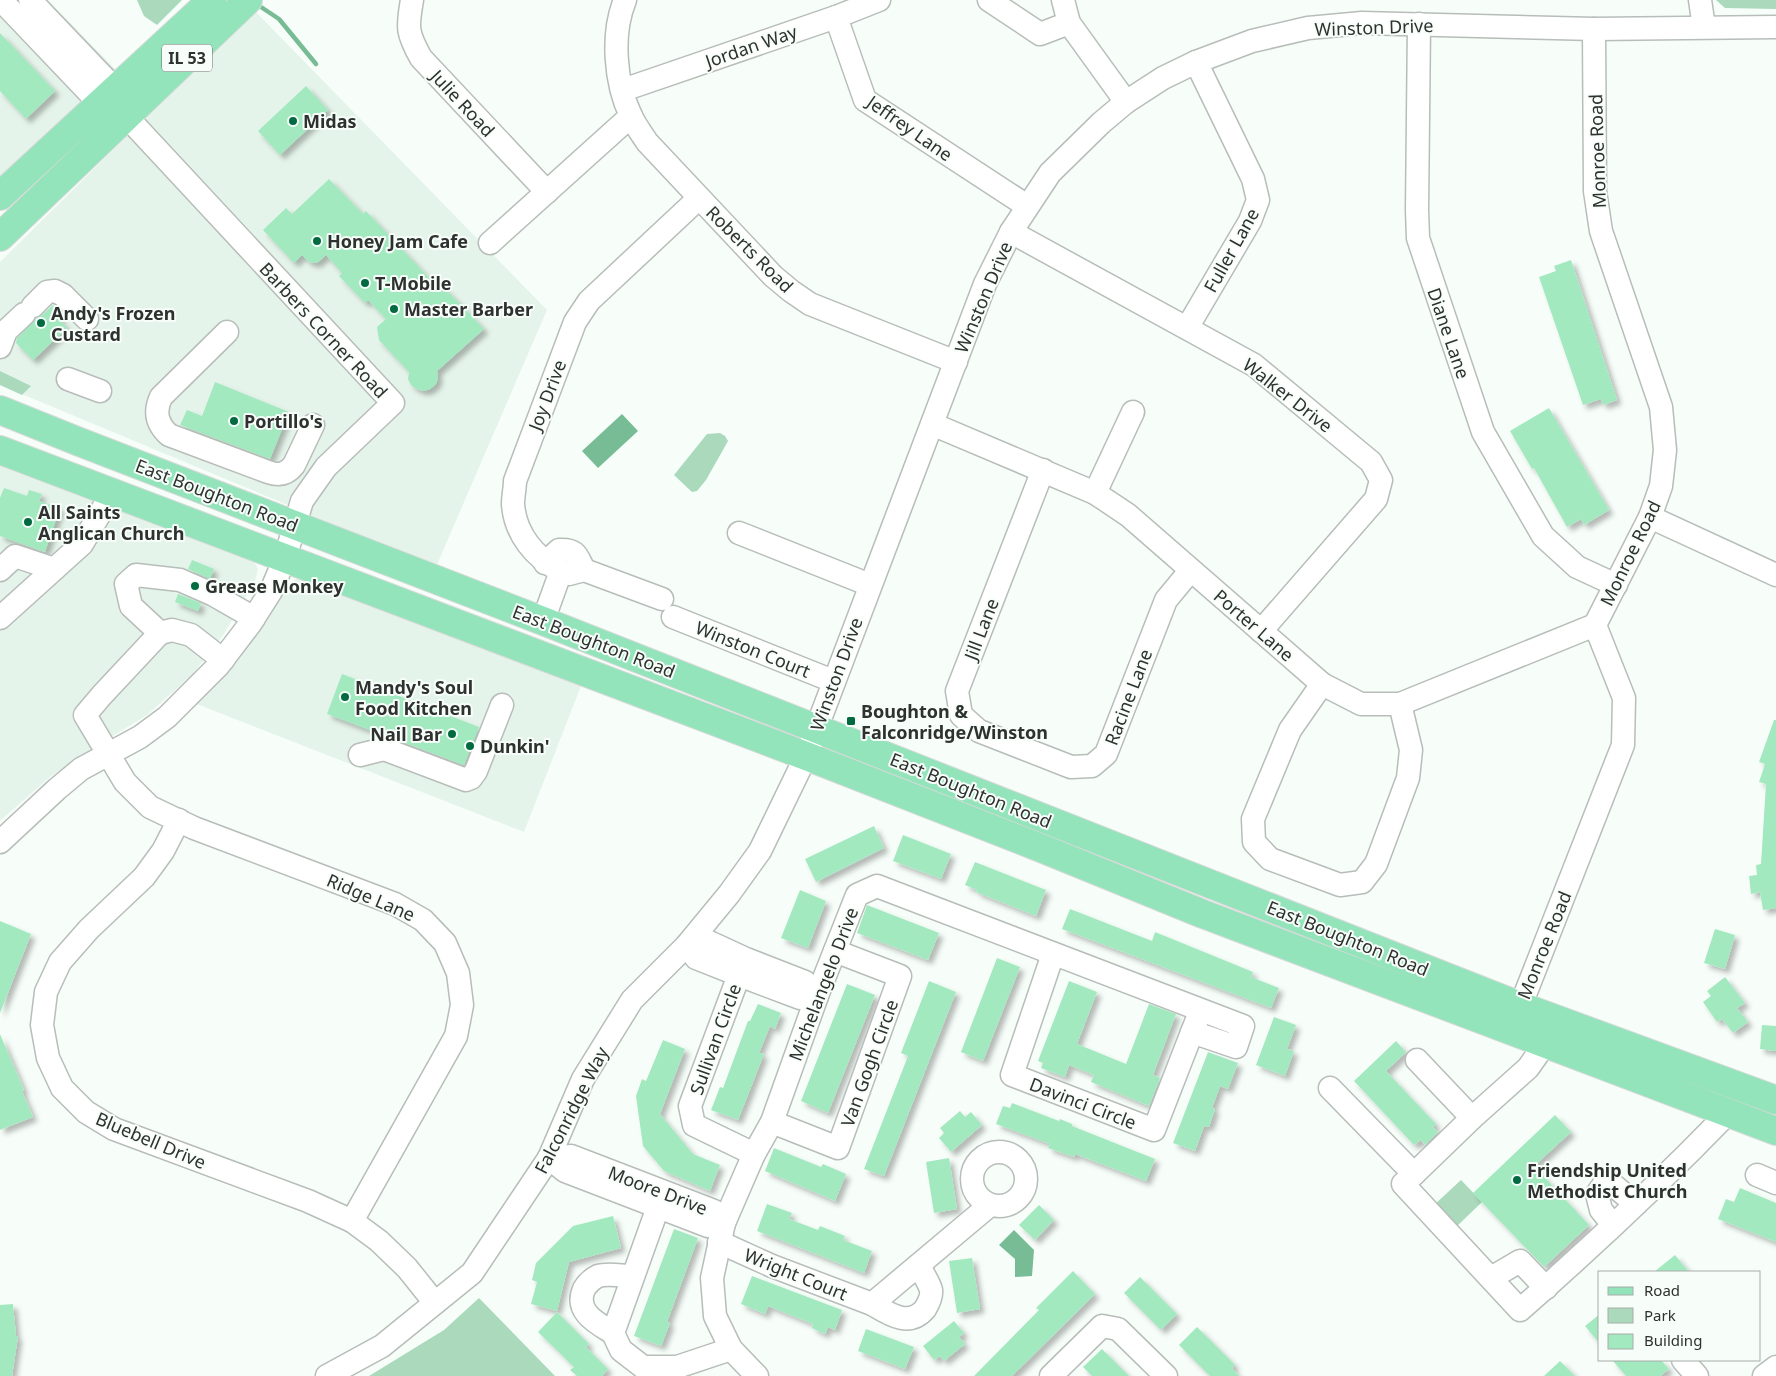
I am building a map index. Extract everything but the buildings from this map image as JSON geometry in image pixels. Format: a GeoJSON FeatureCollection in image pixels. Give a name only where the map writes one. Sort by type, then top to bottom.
{"type":"FeatureCollection","features":[{"type":"Feature","properties":{"kind":"main road","name":"IL 53"},"geometry":{"type":"LineString","coordinates":[[0,196],[212,0]]}},
{"type":"Feature","properties":{"kind":"main road","name":"IL 53"},"geometry":{"type":"LineString","coordinates":[[0,237],[248,0]]}},
{"type":"Feature","properties":{"kind":"main road","name":"East Boughton Road"},"geometry":{"type":"LineString","coordinates":[[0,410],[816,728],[1520,1006],[1776,1100]]}},
{"type":"Feature","properties":{"kind":"main road","name":"East Boughton Road"},"geometry":{"type":"LineString","coordinates":[[0,450],[806,756],[1032,844],[1203,914],[1776,1131]]}},
{"type":"Feature","properties":{"kind":"street","name":"Barbers Corner Road"},"geometry":{"type":"LineString","coordinates":[[0,842],[57,789],[82,770],[140,737],[167,717],[194,692],[223,660],[271,591],[285,558],[302,501],[326,467],[393,403],[126,116],[1,0]]}},
{"type":"Feature","properties":{"kind":"street","name":"Barbers Corner Road"},"geometry":{"type":"LineString","coordinates":[[30,0],[107,97]]}},
{"type":"Feature","properties":{"kind":"street","name":"Julie Road"},"geometry":{"type":"LineString","coordinates":[[412,0],[408,20],[410,39],[421,58],[547,192]]}},
{"type":"Feature","properties":{"kind":"street","name":"Roberts Road"},"geometry":{"type":"LineString","coordinates":[[625,0],[620,12],[615,51],[623,90],[631,116],[647,142],[773,276],[791,291],[810,304],[956,362]]}},
{"type":"Feature","properties":{"kind":"street","name":"Jordan Way"},"geometry":{"type":"LineString","coordinates":[[623,90],[836,17],[879,0]]}},
{"type":"Feature","properties":{"kind":"street"},"geometry":{"type":"LineString","coordinates":[[989,0],[1040,34],[1069,23]]}},
{"type":"Feature","properties":{"kind":"street"},"geometry":{"type":"LineString","coordinates":[[1063,0],[1069,23],[1126,102]]}},
{"type":"Feature","properties":{"kind":"street"},"geometry":{"type":"LineString","coordinates":[[1700,0],[1704,27]]}},
{"type":"Feature","properties":{"kind":"street","name":"Jeffrey Lane"},"geometry":{"type":"LineString","coordinates":[[836,17],[865,100],[1027,206]]}},
{"type":"Feature","properties":{"kind":"street","name":"Winston Drive"},"geometry":{"type":"LineString","coordinates":[[806,756],[985,284],[1011,232],[1050,173],[1101,123],[1126,102],[1163,78],[1196,62],[1252,41],[1308,28],[1362,23],[1594,29],[1776,26]]}},
{"type":"Feature","properties":{"kind":"street","name":"Diane Lane"},"geometry":{"type":"LineString","coordinates":[[1419,24],[1418,238],[1483,432],[1543,536],[1577,567],[1616,585]]}},
{"type":"Feature","properties":{"kind":"street","name":"Monroe Road"},"geometry":{"type":"LineString","coordinates":[[1511,1031],[1623,745],[1624,698],[1595,625],[1650,517],[1661,486],[1665,450],[1661,407],[1601,231],[1595,190],[1594,29]]}},
{"type":"Feature","properties":{"kind":"street","name":"Fuller Lane"},"geometry":{"type":"LineString","coordinates":[[1188,328],[1250,221],[1258,200],[1253,179],[1196,62]]}},
{"type":"Feature","properties":{"kind":"street"},"geometry":{"type":"LineString","coordinates":[[490,243],[631,116]]}},
{"type":"Feature","properties":{"kind":"street","name":"Joy Drive"},"geometry":{"type":"LineString","coordinates":[[553,567],[529,546],[517,526],[513,504],[515,480],[575,322],[589,301],[699,198]]}},
{"type":"Feature","properties":{"kind":"street","name":"Walker Drive"},"geometry":{"type":"LineString","coordinates":[[1011,232],[1254,365],[1371,462],[1381,480],[1376,499],[1261,631]]}},
{"type":"Feature","properties":{"kind":"street"},"geometry":{"type":"LineString","coordinates":[[0,347],[6,331],[47,292],[56,291],[62,295],[87,319]]}},
{"type":"Feature","properties":{"kind":"street"},"geometry":{"type":"LineString","coordinates":[[227,332],[161,397],[157,413],[163,429],[178,438],[268,472],[280,474],[291,469],[294,465],[313,425]]}},
{"type":"Feature","properties":{"kind":"street"},"geometry":{"type":"LineString","coordinates":[[68,379],[100,391]]}},
{"type":"Feature","properties":{"kind":"street"},"geometry":{"type":"LineString","coordinates":[[1095,493],[1133,412]]}},
{"type":"Feature","properties":{"kind":"street","name":"Porter Lane"},"geometry":{"type":"LineString","coordinates":[[932,424],[1095,493],[1128,516],[1322,684],[1361,704],[1400,704],[1595,625]]}},
{"type":"Feature","properties":{"kind":"street","name":"Jill Lane"},"geometry":{"type":"LineString","coordinates":[[1031,752],[979,731],[961,715],[957,691],[1043,470]]}},
{"type":"Feature","properties":{"kind":"street"},"geometry":{"type":"LineString","coordinates":[[0,618],[82,544],[112,493]]}},
{"type":"Feature","properties":{"kind":"street"},"geometry":{"type":"LineString","coordinates":[[1650,517],[1776,575]]}},
{"type":"Feature","properties":{"kind":"street"},"geometry":{"type":"LineString","coordinates":[[739,533],[870,585]]}},
{"type":"Feature","properties":{"kind":"street"},"geometry":{"type":"LineString","coordinates":[[0,570],[15,556],[54,569]]}},
{"type":"Feature","properties":{"kind":"street"},"geometry":{"type":"LineString","coordinates":[[542,621],[553,567]]}},
{"type":"Feature","properties":{"kind":"street","name":"Winston Court"},"geometry":{"type":"LineString","coordinates":[[553,567],[569,574],[584,570],[833,681]]}},
{"type":"Feature","properties":{"kind":"street","name":"Racine Lane"},"geometry":{"type":"LineString","coordinates":[[1031,752],[1071,767],[1092,766],[1106,754],[1166,600],[1190,570]]}},
{"type":"Feature","properties":{"kind":"street"},"geometry":{"type":"LineString","coordinates":[[223,660],[191,635],[172,630],[160,634],[131,606],[126,584],[136,575],[180,580],[212,594],[254,618]]}},
{"type":"Feature","properties":{"kind":"street","name":"Ridge Lane"},"geometry":{"type":"LineString","coordinates":[[160,634],[85,715],[125,782],[150,807],[194,828],[395,904],[423,920],[445,944],[458,973],[462,1005],[456,1036],[352,1221]]}},
{"type":"Feature","properties":{"kind":"street"},"geometry":{"type":"LineString","coordinates":[[1322,684],[1290,730],[1253,819],[1254,842],[1270,859],[1340,885],[1362,882],[1376,864],[1408,778],[1411,750],[1400,704]]}},
{"type":"Feature","properties":{"kind":"street"},"geometry":{"type":"LineString","coordinates":[[360,756],[384,749],[466,780],[471,778],[476,771],[502,705]]}},
{"type":"Feature","properties":{"kind":"street","name":"Falconridge Way"},"geometry":{"type":"LineString","coordinates":[[327,1376],[382,1346],[472,1274],[549,1158],[583,1079],[632,1000],[687,945],[729,894],[760,851],[806,756]]}},
{"type":"Feature","properties":{"kind":"street","name":"Bluebell Drive"},"geometry":{"type":"LineString","coordinates":[[179,820],[163,851],[144,877],[89,929],[60,962],[46,992],[42,1025],[48,1058],[62,1088],[86,1112],[114,1129],[308,1201],[352,1221],[379,1241],[407,1268],[435,1303]]}},
{"type":"Feature","properties":{"kind":"street","name":"Michelangelo Drive"},"geometry":{"type":"LineString","coordinates":[[758,1376],[731,1349],[715,1316],[712,1278],[722,1233],[754,1154],[772,1122],[834,951],[858,895],[878,886],[1243,1026],[1236,1047],[1192,1032]]}},
{"type":"Feature","properties":{"kind":"street"},"geometry":{"type":"LineString","coordinates":[[707,940],[805,982],[817,996],[800,998],[738,975],[696,958],[687,945],[707,940]]}},
{"type":"Feature","properties":{"kind":"street","name":"Van Gogh Circle"},"geometry":{"type":"LineString","coordinates":[[772,1122],[838,1148],[900,976],[834,951]]}},
{"type":"Feature","properties":{"kind":"street","name":"Davinci Circle"},"geometry":{"type":"LineString","coordinates":[[1052,954],[1012,1075],[1154,1130],[1200,1011]]}},
{"type":"Feature","properties":{"kind":"street","name":"Sullivan Circle"},"geometry":{"type":"LineString","coordinates":[[738,975],[690,1106],[694,1125],[754,1154]]}},
{"type":"Feature","properties":{"kind":"street"},"geometry":{"type":"LineString","coordinates":[[1545,1044],[1528,1068],[1403,1184],[1520,1310],[1636,1204],[1728,1113]]}},
{"type":"Feature","properties":{"kind":"street"},"geometry":{"type":"LineString","coordinates":[[1416,1060],[1472,1118]]}},
{"type":"Feature","properties":{"kind":"street"},"geometry":{"type":"LineString","coordinates":[[1330,1088],[1414,1174]]}},
{"type":"Feature","properties":{"kind":"street","name":"Moore Drive"},"geometry":{"type":"LineString","coordinates":[[549,1158],[571,1156],[714,1212],[722,1233]]}},
{"type":"Feature","properties":{"kind":"street","name":"Moore Drive"},"geometry":{"type":"LineString","coordinates":[[549,1158],[564,1171],[722,1233]]}},
{"type":"Feature","properties":{"kind":"street"},"geometry":{"type":"LineString","coordinates":[[1613,1225],[1602,1210],[1597,1194],[1607,1180],[1636,1204]]}},
{"type":"Feature","properties":{"kind":"street"},"geometry":{"type":"LineString","coordinates":[[872,1304],[990,1205]]}},
{"type":"Feature","properties":{"kind":"street"},"geometry":{"type":"LineString","coordinates":[[613,1333],[658,1207]]}},
{"type":"Feature","properties":{"kind":"street","name":"Wright Court"},"geometry":{"type":"LineString","coordinates":[[722,1233],[772,1266],[872,1304],[894,1317],[903,1319],[912,1318],[920,1314],[926,1308],[930,1299],[931,1290],[918,1265]]}},
{"type":"Feature","properties":{"kind":"street"},"geometry":{"type":"LineString","coordinates":[[1491,1278],[1520,1261],[1546,1288]]}},
{"type":"Feature","properties":{"kind":"street"},"geometry":{"type":"LineString","coordinates":[[633,1276],[599,1276],[587,1285],[582,1299],[586,1314],[613,1333],[621,1350],[643,1367],[677,1367],[731,1349]]}},
{"type":"Feature","properties":{"kind":"street"},"geometry":{"type":"LineString","coordinates":[[1058,1374],[1102,1326],[1118,1329],[1166,1376]]}},
{"type":"Feature","properties":{"kind":"street"},"geometry":{"type":"LineString","coordinates":[[1684,1361],[1697,1376]]}},
{"type":"Feature","properties":{"kind":"street"},"geometry":{"type":"LineString","coordinates":[[1764,1376],[1776,1367]]}},
{"type":"Feature","properties":{"kind":"shaded area"},"geometry":{"type":"Polygon","coordinates":[[[0,0],[48,0],[115,69],[0,178],[0,0]]]}},
{"type":"Feature","properties":{"kind":"shaded area"},"geometry":{"type":"Polygon","coordinates":[[[254,10],[547,310],[436,567],[0,385],[0,262],[254,10]]]}},
{"type":"Feature","properties":{"kind":"shaded area"},"geometry":{"type":"Polygon","coordinates":[[[622,414],[638,431],[598,468],[582,451],[622,414]]]}},
{"type":"Feature","properties":{"kind":"shaded area"},"geometry":{"type":"Polygon","coordinates":[[[0,466],[254,562],[258,569],[255,581],[224,634],[192,675],[147,715],[50,777],[0,821],[0,466]]]}},
{"type":"Feature","properties":{"kind":"shaded area"},"geometry":{"type":"Polygon","coordinates":[[[309,574],[583,681],[524,832],[194,703],[233,659],[294,580],[309,574]]]}},
{"type":"Feature","properties":{"kind":"shaded area"},"geometry":{"type":"Polygon","coordinates":[[[1014,1230],[1034,1250],[1032,1276],[1015,1277],[1015,1259],[999,1245],[1014,1230]]]}},
{"type":"Feature","properties":{"kind":"green space"},"geometry":{"type":"Polygon","coordinates":[[[137,0],[182,0],[157,25],[144,16],[137,0]]]}},
{"type":"Feature","properties":{"kind":"green space"},"geometry":{"type":"Polygon","coordinates":[[[1716,0],[1776,0],[1776,9],[1725,8],[1716,0]]]}},
{"type":"Feature","properties":{"kind":"green space"},"geometry":{"type":"Polygon","coordinates":[[[0,371],[31,386],[22,395],[0,385],[0,371]]]}},
{"type":"Feature","properties":{"kind":"green space"},"geometry":{"type":"Polygon","coordinates":[[[720,433],[728,441],[706,480],[697,491],[692,492],[674,475],[707,434],[720,433]]]}},
{"type":"Feature","properties":{"kind":"green space"},"geometry":{"type":"Polygon","coordinates":[[[1461,1180],[1482,1202],[1455,1228],[1434,1205],[1461,1180]]]}},
{"type":"Feature","properties":{"kind":"green space"},"geometry":{"type":"Polygon","coordinates":[[[479,1298],[555,1376],[369,1376],[444,1330],[479,1298]]]}},
{"type":"Feature","properties":{"kind":"waterway"},"geometry":{"type":"LineString","coordinates":[[261,7],[279,19],[316,64]]}},
{"type":"Feature","properties":{"kind":"place","name":"Midas"},"geometry":{"type":"Point","coordinates":[293,121]}},
{"type":"Feature","properties":{"kind":"place","name":"Honey Jam Cafe"},"geometry":{"type":"Point","coordinates":[317,241]}},
{"type":"Feature","properties":{"kind":"place","name":"T-Mobile"},"geometry":{"type":"Point","coordinates":[365,283]}},
{"type":"Feature","properties":{"kind":"place","name":"Master Barber"},"geometry":{"type":"Point","coordinates":[394,309]}},
{"type":"Feature","properties":{"kind":"place","name":"Andy's Frozen Custard"},"geometry":{"type":"Point","coordinates":[41,323]}},
{"type":"Feature","properties":{"kind":"place","name":"Portillo's"},"geometry":{"type":"Point","coordinates":[234,421]}},
{"type":"Feature","properties":{"kind":"place","name":"All Saints Anglican Church"},"geometry":{"type":"Point","coordinates":[28,522]}},
{"type":"Feature","properties":{"kind":"place","name":"Grease Monkey"},"geometry":{"type":"Point","coordinates":[195,586]}},
{"type":"Feature","properties":{"kind":"place","name":"Mandy's Soul Food Kitchen"},"geometry":{"type":"Point","coordinates":[345,697]}},
{"type":"Feature","properties":{"kind":"place","name":"Boughton & Falconridge/Winston"},"geometry":{"type":"Point","coordinates":[851,721]}},
{"type":"Feature","properties":{"kind":"place","name":"Nail Bar"},"geometry":{"type":"Point","coordinates":[452,734]}},
{"type":"Feature","properties":{"kind":"place","name":"Dunkin'"},"geometry":{"type":"Point","coordinates":[470,746]}},
{"type":"Feature","properties":{"kind":"place","name":"Friendship United Methodist Church"},"geometry":{"type":"Point","coordinates":[1517,1180]}}]}
